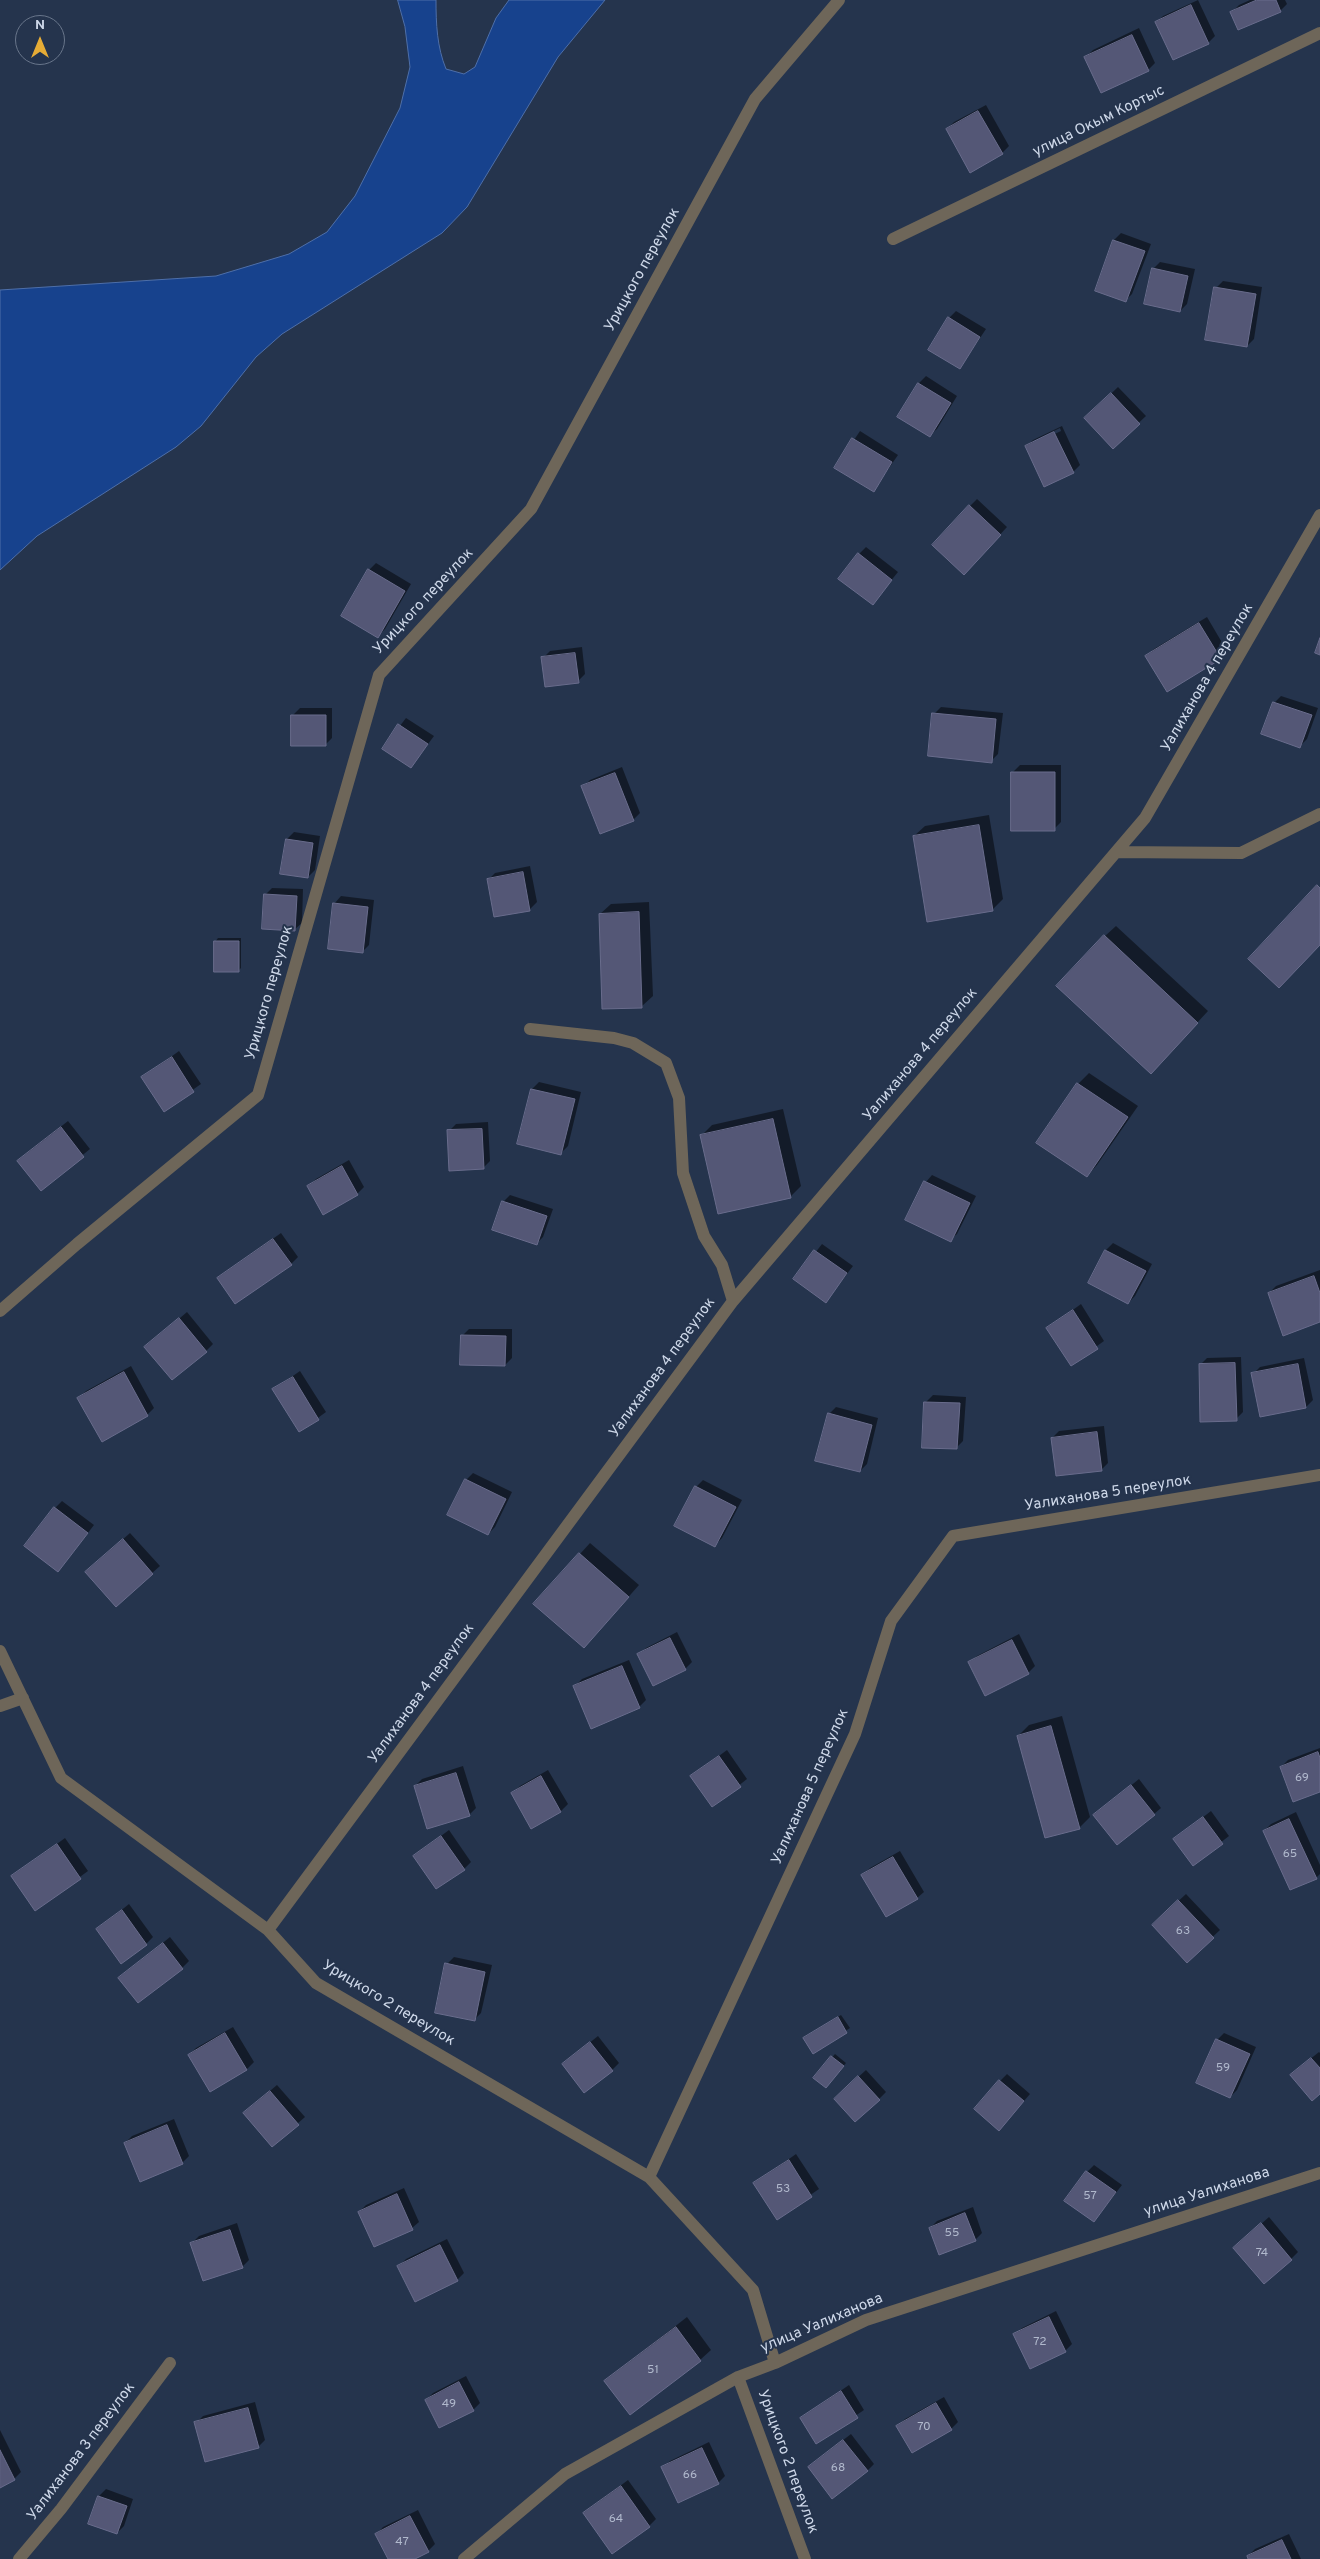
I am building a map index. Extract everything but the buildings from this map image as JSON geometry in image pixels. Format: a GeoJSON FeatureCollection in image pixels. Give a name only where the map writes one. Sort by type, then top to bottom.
{"type":"FeatureCollection","features":[{"type":"Feature","properties":{"kind":"street","name":"Урицкого переулок"},"geometry":{"type":"LineString","coordinates":[[0,1311],[77,1244],[258,1095],[379,675],[531,509],[754,99],[839,0]]}},
{"type":"Feature","properties":{"kind":"street","name":"улица Окым Кортыс"},"geometry":{"type":"LineString","coordinates":[[893,239],[1320,34]]}},
{"type":"Feature","properties":{"kind":"street","name":"Уалиханова 4 переулок"},"geometry":{"type":"LineString","coordinates":[[268,1930],[733,1301],[1145,818],[1320,515]]}},
{"type":"Feature","properties":{"kind":"street"},"geometry":{"type":"LineString","coordinates":[[1117,852],[1241,853],[1320,814]]}},
{"type":"Feature","properties":{"kind":"street"},"geometry":{"type":"LineString","coordinates":[[530,1029],[614,1038],[632,1043],[666,1063],[679,1098],[683,1173],[704,1236],[722,1265],[733,1301]]}},
{"type":"Feature","properties":{"kind":"street","name":"Уалиханова 5 переулок"},"geometry":{"type":"LineString","coordinates":[[649,2177],[855,1734],[891,1621],[953,1536],[1320,1475]]}},
{"type":"Feature","properties":{"kind":"street","name":"Урицкого 2 переулок"},"geometry":{"type":"LineString","coordinates":[[0,1651],[61,1778],[268,1930],[316,1983],[649,2177],[752,2290],[775,2363]]}},
{"type":"Feature","properties":{"kind":"street"},"geometry":{"type":"LineString","coordinates":[[0,1706],[22,1698]]}},
{"type":"Feature","properties":{"kind":"street","name":"улица Уалиханова"},"geometry":{"type":"LineString","coordinates":[[464,2559],[565,2474],[738,2377],[775,2363],[866,2320],[1320,2173]]}},
{"type":"Feature","properties":{"kind":"street","name":"Уалиханова 3 переулок"},"geometry":{"type":"LineString","coordinates":[[19,2559],[61,2509],[170,2363]]}},
{"type":"Feature","properties":{"kind":"street","name":"Урицкого 2 переулок"},"geometry":{"type":"LineString","coordinates":[[738,2377],[805,2559]]}},
{"type":"Feature","properties":{"kind":"water"},"geometry":{"type":"Polygon","coordinates":[[[398,0],[436,0],[438,35],[446,69],[464,74],[475,67],[496,18],[509,0],[605,0],[558,57],[467,207],[442,233],[282,334],[256,357],[201,426],[176,447],[37,536],[0,570],[0,290],[216,276],[289,254],[327,232],[355,196],[400,108],[410,67],[405,27],[398,0]]]}}]}
